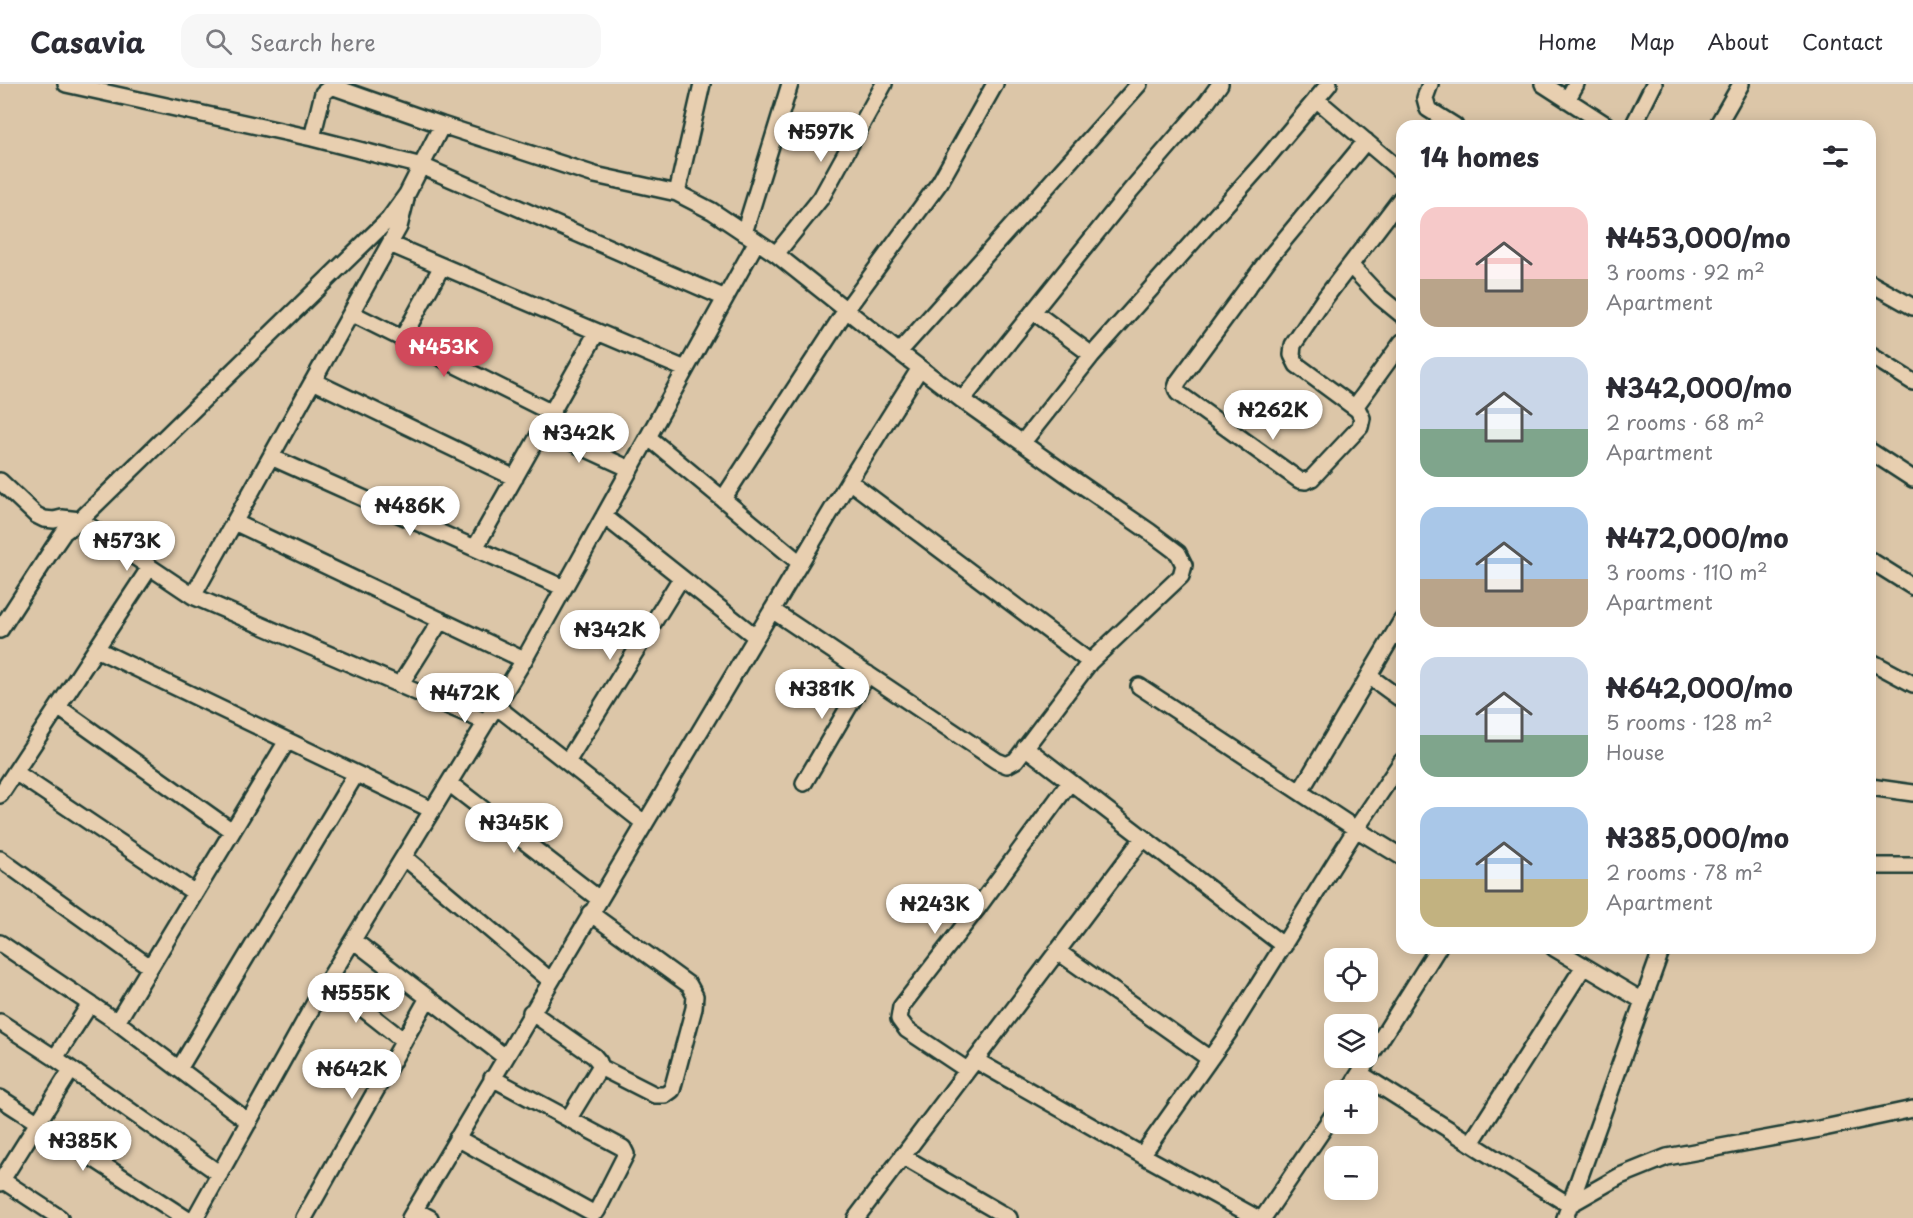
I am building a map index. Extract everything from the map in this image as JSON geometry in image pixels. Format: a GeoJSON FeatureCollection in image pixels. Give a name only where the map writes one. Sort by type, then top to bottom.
{"type":"FeatureCollection","features":[{"type":"Feature","properties":{"kind":"street"},"geometry":{"type":"LineString","coordinates":[[66,84],[312,138],[422,166],[725,298]]}},
{"type":"Feature","properties":{"kind":"street"},"geometry":{"type":"LineString","coordinates":[[677,193],[702,84]]}},
{"type":"Feature","properties":{"kind":"street"},"geometry":{"type":"LineString","coordinates":[[195,1218],[328,981],[524,660],[725,298],[751,237],[790,84]]}},
{"type":"Feature","properties":{"kind":"street"},"geometry":{"type":"LineString","coordinates":[[776,254],[821,198],[884,84]]}},
{"type":"Feature","properties":{"kind":"street"},"geometry":{"type":"LineString","coordinates":[[723,499],[846,310],[940,182],[995,84]]}},
{"type":"Feature","properties":{"kind":"street"},"geometry":{"type":"LineString","coordinates":[[899,352],[1139,84]]}},
{"type":"Feature","properties":{"kind":"street"},"geometry":{"type":"LineString","coordinates":[[963,400],[1131,190],[1220,84]]}},
{"type":"Feature","properties":{"kind":"street"},"geometry":{"type":"LineString","coordinates":[[1023,442],[1092,355],[1261,165],[1329,84]]}},
{"type":"Feature","properties":{"kind":"street"},"geometry":{"type":"LineString","coordinates":[[1430,84],[1425,98],[1428,109],[1445,120]]}},
{"type":"Feature","properties":{"kind":"street"},"geometry":{"type":"LineString","coordinates":[[1543,84],[1599,120]]}},
{"type":"Feature","properties":{"kind":"street"},"geometry":{"type":"LineString","coordinates":[[1568,100],[1576,84]]}},
{"type":"Feature","properties":{"kind":"street"},"geometry":{"type":"LineString","coordinates":[[1636,120],[1654,84]]}},
{"type":"Feature","properties":{"kind":"street"},"geometry":{"type":"LineString","coordinates":[[1720,120],[1741,84]]}},
{"type":"Feature","properties":{"kind":"street"},"geometry":{"type":"LineString","coordinates":[[312,138],[323,93],[334,87],[441,125],[595,175],[677,193],[712,211],[776,254],[963,400],[1178,553],[1184,565],[1181,576],[1090,662],[1030,750],[1007,765],[997,761],[772,610]]}},
{"type":"Feature","properties":{"kind":"street"},"geometry":{"type":"LineString","coordinates":[[1316,99],[1396,167]]}},
{"type":"Feature","properties":{"kind":"street"},"geometry":{"type":"LineString","coordinates":[[0,630],[64,532],[80,520],[388,219],[407,194],[441,125]]}},
{"type":"Feature","properties":{"kind":"street"},"geometry":{"type":"LineString","coordinates":[[1366,141],[1270,257],[1178,382],[1176,388],[1178,393],[1299,480],[1306,481],[1312,478],[1360,426],[1362,418],[1358,410],[1297,365],[1292,355],[1293,345],[1325,298],[1396,205]]}},
{"type":"Feature","properties":{"kind":"street"},"geometry":{"type":"LineString","coordinates":[[193,596],[390,244],[399,227],[407,194]]}},
{"type":"Feature","properties":{"kind":"street"},"geometry":{"type":"LineString","coordinates":[[390,244],[686,369]]}},
{"type":"Feature","properties":{"kind":"street"},"geometry":{"type":"LineString","coordinates":[[1350,265],[1380,297],[1396,310]]}},
{"type":"Feature","properties":{"kind":"street"},"geometry":{"type":"LineString","coordinates":[[402,339],[442,266]]}},
{"type":"Feature","properties":{"kind":"street"},"geometry":{"type":"LineString","coordinates":[[1876,286],[1913,307]]}},
{"type":"Feature","properties":{"kind":"street"},"geometry":{"type":"LineString","coordinates":[[1034,312],[1092,355]]}},
{"type":"Feature","properties":{"kind":"street"},"geometry":{"type":"LineString","coordinates":[[351,313],[552,413]]}},
{"type":"Feature","properties":{"kind":"street"},"geometry":{"type":"LineString","coordinates":[[475,548],[597,332]]}},
{"type":"Feature","properties":{"kind":"street"},"geometry":{"type":"LineString","coordinates":[[1354,407],[1396,350]]}},
{"type":"Feature","properties":{"kind":"street"},"geometry":{"type":"LineString","coordinates":[[1876,359],[1913,382]]}},
{"type":"Feature","properties":{"kind":"street"},"geometry":{"type":"LineString","coordinates":[[430,1218],[412,1214],[598,899],[849,481],[920,368]]}},
{"type":"Feature","properties":{"kind":"street"},"geometry":{"type":"LineString","coordinates":[[313,381],[515,478]]}},
{"type":"Feature","properties":{"kind":"street"},"geometry":{"type":"LineString","coordinates":[[543,429],[630,469]]}},
{"type":"Feature","properties":{"kind":"street"},"geometry":{"type":"LineString","coordinates":[[648,437],[800,563]]}},
{"type":"Feature","properties":{"kind":"street"},"geometry":{"type":"LineString","coordinates":[[1876,456],[1913,479]]}},
{"type":"Feature","properties":{"kind":"street"},"geometry":{"type":"LineString","coordinates":[[271,457],[564,588]]}},
{"type":"Feature","properties":{"kind":"street"},"geometry":{"type":"LineString","coordinates":[[0,481],[36,515],[44,519],[80,520],[193,596],[486,722]]}},
{"type":"Feature","properties":{"kind":"street"},"geometry":{"type":"LineString","coordinates":[[849,481],[1090,662]]}},
{"type":"Feature","properties":{"kind":"street"},"geometry":{"type":"LineString","coordinates":[[604,516],[756,637]]}},
{"type":"Feature","properties":{"kind":"street"},"geometry":{"type":"LineString","coordinates":[[234,522],[524,660]]}},
{"type":"Feature","properties":{"kind":"street"},"geometry":{"type":"LineString","coordinates":[[1876,564],[1913,587]]}},
{"type":"Feature","properties":{"kind":"street"},"geometry":{"type":"LineString","coordinates":[[0,795],[150,567]]}},
{"type":"Feature","properties":{"kind":"street"},"geometry":{"type":"LineString","coordinates":[[567,762],[681,578]]}},
{"type":"Feature","properties":{"kind":"street"},"geometry":{"type":"LineString","coordinates":[[400,685],[441,620]]}},
{"type":"Feature","properties":{"kind":"street"},"geometry":{"type":"LineString","coordinates":[[1300,792],[1396,630]]}},
{"type":"Feature","properties":{"kind":"street"},"geometry":{"type":"LineString","coordinates":[[96,649],[432,810]]}},
{"type":"Feature","properties":{"kind":"street"},"geometry":{"type":"LineString","coordinates":[[1876,664],[1913,684]]}},
{"type":"Feature","properties":{"kind":"street"},"geometry":{"type":"LineString","coordinates":[[804,783],[868,674]]}},
{"type":"Feature","properties":{"kind":"street"},"geometry":{"type":"LineString","coordinates":[[1369,676],[1396,696]]}},
{"type":"Feature","properties":{"kind":"street"},"geometry":{"type":"LineString","coordinates":[[1139,686],[1356,830],[1396,853]]}},
{"type":"Feature","properties":{"kind":"street"},"geometry":{"type":"LineString","coordinates":[[496,706],[644,823]]}},
{"type":"Feature","properties":{"kind":"street"},"geometry":{"type":"LineString","coordinates":[[58,707],[232,831]]}},
{"type":"Feature","properties":{"kind":"street"},"geometry":{"type":"LineString","coordinates":[[117,1022],[287,741]]}},
{"type":"Feature","properties":{"kind":"street"},"geometry":{"type":"LineString","coordinates":[[1030,750],[1284,946]]}},
{"type":"Feature","properties":{"kind":"street"},"geometry":{"type":"LineString","coordinates":[[1142,1155],[1210,1059],[1396,770]]}},
{"type":"Feature","properties":{"kind":"street"},"geometry":{"type":"LineString","coordinates":[[15,772],[195,893]]}},
{"type":"Feature","properties":{"kind":"street"},"geometry":{"type":"LineString","coordinates":[[179,1069],[356,774]]}},
{"type":"Feature","properties":{"kind":"street"},"geometry":{"type":"LineString","coordinates":[[1064,777],[975,910],[901,1007],[899,1018],[908,1030],[1257,1218]]}},
{"type":"Feature","properties":{"kind":"street"},"geometry":{"type":"LineString","coordinates":[[449,783],[598,899]]}},
{"type":"Feature","properties":{"kind":"street"},"geometry":{"type":"LineString","coordinates":[[1876,789],[1913,793]]}},
{"type":"Feature","properties":{"kind":"street"},"geometry":{"type":"LineString","coordinates":[[856,1218],[1143,838]]}},
{"type":"Feature","properties":{"kind":"street"},"geometry":{"type":"LineString","coordinates":[[404,857],[550,980]]}},
{"type":"Feature","properties":{"kind":"street"},"geometry":{"type":"LineString","coordinates":[[0,859],[150,967]]}},
{"type":"Feature","properties":{"kind":"street"},"geometry":{"type":"LineString","coordinates":[[1876,866],[1913,866]]}},
{"type":"Feature","properties":{"kind":"street"},"geometry":{"type":"LineString","coordinates":[[531,1012],[594,1056],[600,1067],[655,1095],[665,1095],[672,1089],[694,1008],[695,996],[689,985],[590,913]]}},
{"type":"Feature","properties":{"kind":"street"},"geometry":{"type":"LineString","coordinates":[[353,940],[505,1057]]}},
{"type":"Feature","properties":{"kind":"street"},"geometry":{"type":"LineString","coordinates":[[0,943],[117,1022],[249,1122]]}},
{"type":"Feature","properties":{"kind":"street"},"geometry":{"type":"LineString","coordinates":[[1057,951],[1210,1059]]}},
{"type":"Feature","properties":{"kind":"street"},"geometry":{"type":"LineString","coordinates":[[1356,1080],[1434,954]]}},
{"type":"Feature","properties":{"kind":"street"},"geometry":{"type":"LineString","coordinates":[[1564,954],[1643,1001]]}},
{"type":"Feature","properties":{"kind":"street"},"geometry":{"type":"LineString","coordinates":[[1567,1211],[1660,954]]}},
{"type":"Feature","properties":{"kind":"street"},"geometry":{"type":"LineString","coordinates":[[1471,1143],[1584,966]]}},
{"type":"Feature","properties":{"kind":"street"},"geometry":{"type":"LineString","coordinates":[[328,981],[404,1041]]}},
{"type":"Feature","properties":{"kind":"street"},"geometry":{"type":"LineString","coordinates":[[304,1218],[428,998]]}},
{"type":"Feature","properties":{"kind":"street"},"geometry":{"type":"LineString","coordinates":[[55,1058],[90,1004]]}},
{"type":"Feature","properties":{"kind":"street"},"geometry":{"type":"LineString","coordinates":[[0,1022],[220,1174]]}},
{"type":"Feature","properties":{"kind":"street"},"geometry":{"type":"LineString","coordinates":[[568,1118],[600,1067]]}},
{"type":"Feature","properties":{"kind":"street"},"geometry":{"type":"LineString","coordinates":[[60,1218],[1,1181],[72,1070]]}},
{"type":"Feature","properties":{"kind":"street"},"geometry":{"type":"LineString","coordinates":[[1360,1074],[1471,1143],[1567,1211]]}},
{"type":"Feature","properties":{"kind":"street"},"geometry":{"type":"LineString","coordinates":[[457,1138],[593,1213],[597,1211],[626,1151],[492,1078]]}},
{"type":"Feature","properties":{"kind":"street"},"geometry":{"type":"LineString","coordinates":[[0,1098],[185,1218]]}},
{"type":"Feature","properties":{"kind":"street"},"geometry":{"type":"LineString","coordinates":[[1567,1211],[1620,1176],[1667,1157],[1819,1129],[1913,1108]]}},
{"type":"Feature","properties":{"kind":"street"},"geometry":{"type":"LineString","coordinates":[[1263,1218],[1324,1128]]}},
{"type":"Feature","properties":{"kind":"street"},"geometry":{"type":"LineString","coordinates":[[902,1156],[1009,1218]]}}]}
